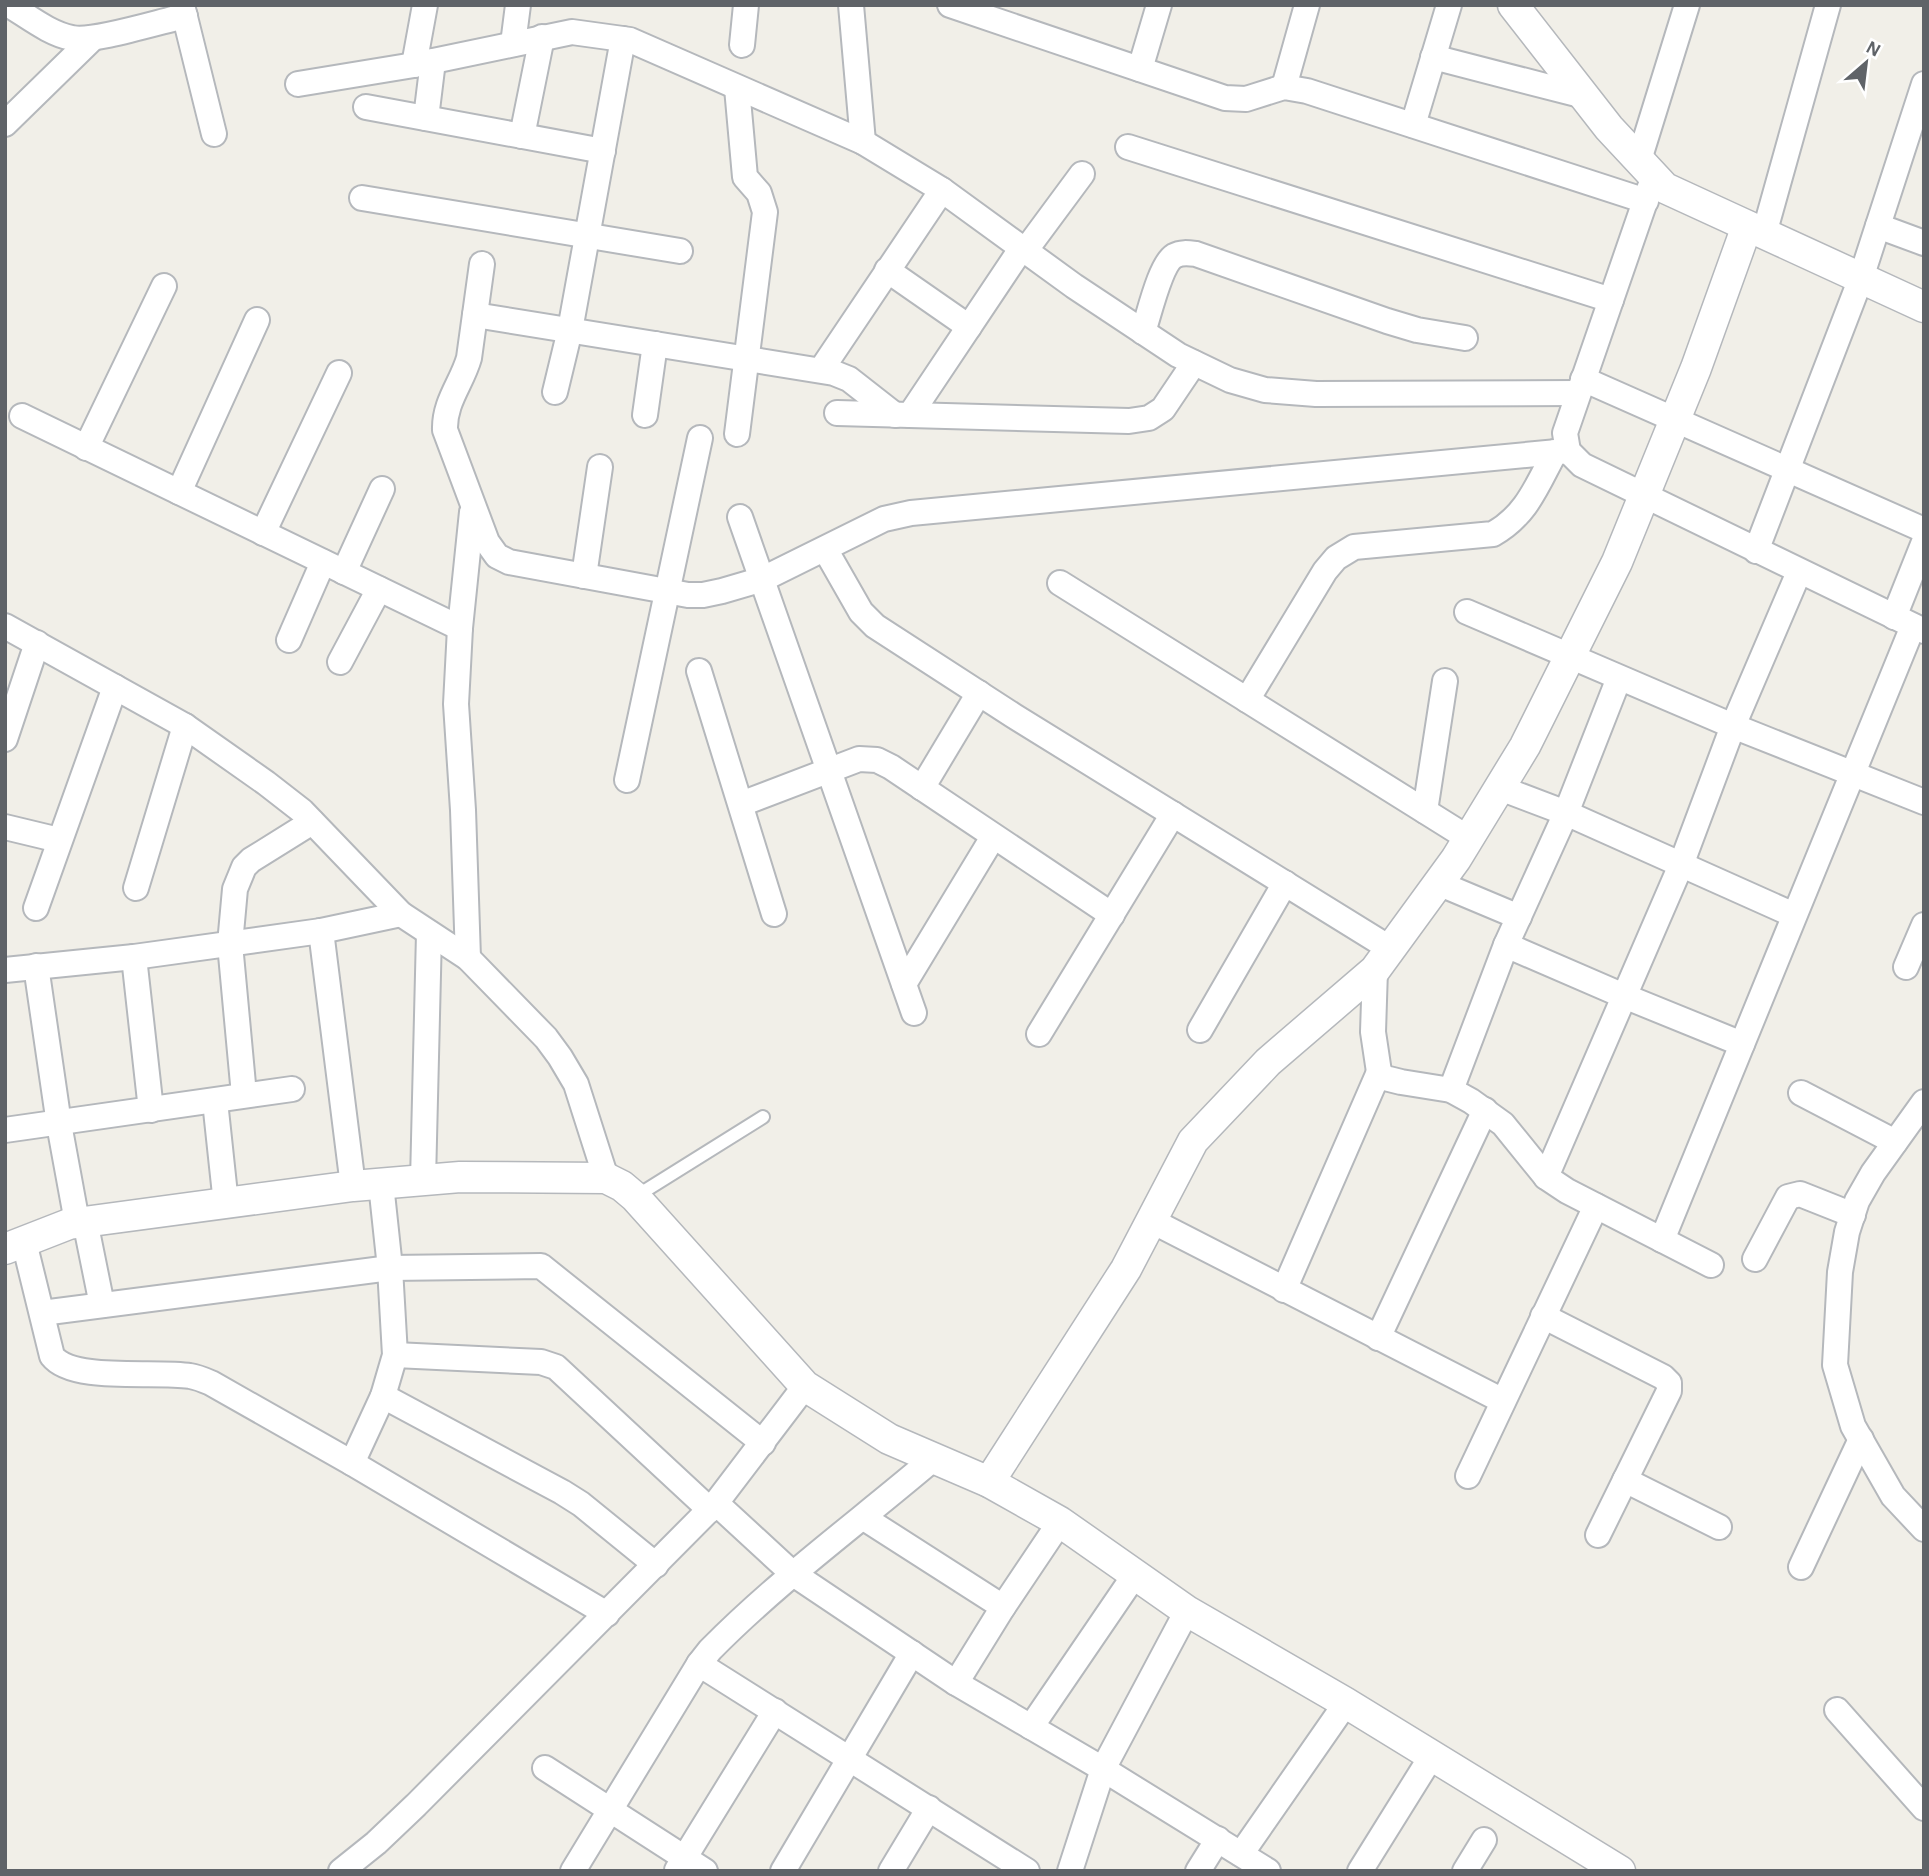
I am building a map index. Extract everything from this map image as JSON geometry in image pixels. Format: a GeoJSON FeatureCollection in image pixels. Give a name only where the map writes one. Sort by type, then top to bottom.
{"type":"FeatureCollection","features":[{"type":"Feature","properties":{"kind":"street"},"geometry":{"type":"LineString","coordinates":[[9,5],[58,34],[75,39],[93,38],[183,11],[214,134]]}},
{"type":"Feature","properties":{"kind":"street"},"geometry":{"type":"LineString","coordinates":[[425,5],[423,63],[426,118]]}},
{"type":"Feature","properties":{"kind":"street"},"geometry":{"type":"LineString","coordinates":[[513,44],[518,5]]}},
{"type":"Feature","properties":{"kind":"street"},"geometry":{"type":"LineString","coordinates":[[742,45],[746,5]]}},
{"type":"Feature","properties":{"kind":"street"},"geometry":{"type":"LineString","coordinates":[[851,5],[863,142]]}},
{"type":"Feature","properties":{"kind":"street"},"geometry":{"type":"LineString","coordinates":[[950,5],[1009,15],[1140,69],[1225,98],[1246,99],[1284,87],[1307,91],[1413,125],[1646,179],[1924,307]]}},
{"type":"Feature","properties":{"kind":"street"},"geometry":{"type":"LineString","coordinates":[[1140,69],[1159,5]]}},
{"type":"Feature","properties":{"kind":"street"},"geometry":{"type":"LineString","coordinates":[[1284,87],[1307,5]]}},
{"type":"Feature","properties":{"kind":"street"},"geometry":{"type":"LineString","coordinates":[[1413,125],[1449,5]]}},
{"type":"Feature","properties":{"kind":"street"},"geometry":{"type":"LineString","coordinates":[[1247,700],[1336,558],[1354,547],[1493,534],[1510,524],[1527,505],[1561,451],[1611,300],[1646,179],[1687,5]]}},
{"type":"Feature","properties":{"kind":"street"},"geometry":{"type":"LineString","coordinates":[[989,1482],[1126,1269],[1193,1141],[1268,1062],[1383,960],[1468,838],[1525,746],[1617,562],[1755,230],[1828,5]]}},
{"type":"Feature","properties":{"kind":"street"},"geometry":{"type":"LineString","coordinates":[[1512,6],[1646,179]]}},
{"type":"Feature","properties":{"kind":"street"},"geometry":{"type":"LineString","coordinates":[[298,84],[423,63],[572,32],[623,39],[863,142],[942,190],[1023,250],[1143,332],[1194,363],[1230,380],[1265,390],[1303,393],[1581,386],[1675,420],[1924,530]]}},
{"type":"Feature","properties":{"kind":"street"},"geometry":{"type":"LineString","coordinates":[[522,136],[542,37]]}},
{"type":"Feature","properties":{"kind":"street"},"geometry":{"type":"LineString","coordinates":[[5,124],[93,38]]}},
{"type":"Feature","properties":{"kind":"street"},"geometry":{"type":"LineString","coordinates":[[555,392],[623,39]]}},
{"type":"Feature","properties":{"kind":"street"},"geometry":{"type":"LineString","coordinates":[[1433,57],[1584,96]]}},
{"type":"Feature","properties":{"kind":"street"},"geometry":{"type":"LineString","coordinates":[[1756,551],[1918,121],[1924,84]]}},
{"type":"Feature","properties":{"kind":"street"},"geometry":{"type":"LineString","coordinates":[[737,88],[745,177],[759,193],[765,212],[737,434]]}},
{"type":"Feature","properties":{"kind":"street"},"geometry":{"type":"LineString","coordinates":[[366,107],[603,151]]}},
{"type":"Feature","properties":{"kind":"street"},"geometry":{"type":"LineString","coordinates":[[1128,147],[1611,300]]}},
{"type":"Feature","properties":{"kind":"street"},"geometry":{"type":"LineString","coordinates":[[902,415],[1082,174]]}},
{"type":"Feature","properties":{"kind":"street"},"geometry":{"type":"LineString","coordinates":[[821,370],[942,190]]}},
{"type":"Feature","properties":{"kind":"street"},"geometry":{"type":"LineString","coordinates":[[362,198],[680,251]]}},
{"type":"Feature","properties":{"kind":"street"},"geometry":{"type":"LineString","coordinates":[[1878,226],[1924,243]]}},
{"type":"Feature","properties":{"kind":"street"},"geometry":{"type":"LineString","coordinates":[[1143,332],[1164,269],[1172,257],[1182,253],[1196,254],[1407,327],[1465,338]]}},
{"type":"Feature","properties":{"kind":"street"},"geometry":{"type":"LineString","coordinates":[[482,264],[465,372],[450,398],[445,414],[445,430],[487,542],[497,556],[509,562],[703,595],[723,592],[763,579],[884,519],[911,513],[1561,451],[1582,465],[1910,625]]}},
{"type":"Feature","properties":{"kind":"street"},"geometry":{"type":"LineString","coordinates":[[887,270],[970,327]]}},
{"type":"Feature","properties":{"kind":"street"},"geometry":{"type":"LineString","coordinates":[[86,448],[164,286]]}},
{"type":"Feature","properties":{"kind":"street"},"geometry":{"type":"LineString","coordinates":[[475,315],[821,370],[849,379],[902,415]]}},
{"type":"Feature","properties":{"kind":"street"},"geometry":{"type":"LineString","coordinates":[[179,492],[257,320]]}},
{"type":"Feature","properties":{"kind":"street"},"geometry":{"type":"LineString","coordinates":[[645,415],[655,344]]}},
{"type":"Feature","properties":{"kind":"street"},"geometry":{"type":"LineString","coordinates":[[837,413],[1129,421],[1149,418],[1163,409],[1194,363]]}},
{"type":"Feature","properties":{"kind":"street"},"geometry":{"type":"LineString","coordinates":[[263,533],[339,373]]}},
{"type":"Feature","properties":{"kind":"street"},"geometry":{"type":"LineString","coordinates":[[22,416],[460,628]]}},
{"type":"Feature","properties":{"kind":"street"},"geometry":{"type":"LineString","coordinates":[[627,780],[700,438]]}},
{"type":"Feature","properties":{"kind":"street"},"geometry":{"type":"LineString","coordinates":[[584,576],[600,467]]}},
{"type":"Feature","properties":{"kind":"street"},"geometry":{"type":"LineString","coordinates":[[289,640],[382,489]]}},
{"type":"Feature","properties":{"kind":"street"},"geometry":{"type":"LineString","coordinates":[[468,958],[456,704],[460,628],[473,506]]}},
{"type":"Feature","properties":{"kind":"street"},"geometry":{"type":"LineString","coordinates":[[740,517],[914,1013]]}},
{"type":"Feature","properties":{"kind":"street"},"geometry":{"type":"LineString","coordinates":[[1662,1240],[1910,625],[1924,542]]}},
{"type":"Feature","properties":{"kind":"street"},"geometry":{"type":"LineString","coordinates":[[825,549],[861,612],[875,626],[1285,883],[1383,960]]}},
{"type":"Feature","properties":{"kind":"street"},"geometry":{"type":"LineString","coordinates":[[1546,1177],[1681,865],[1733,726],[1799,572]]}},
{"type":"Feature","properties":{"kind":"street"},"geometry":{"type":"LineString","coordinates":[[1060,583],[1468,838]]}},
{"type":"Feature","properties":{"kind":"street"},"geometry":{"type":"LineString","coordinates":[[340,662],[379,589]]}},
{"type":"Feature","properties":{"kind":"street"},"geometry":{"type":"LineString","coordinates":[[1467,612],[1733,726],[1924,801]]}},
{"type":"Feature","properties":{"kind":"street"},"geometry":{"type":"LineString","coordinates":[[5,626],[186,726],[283,796],[312,822],[401,914],[468,958],[546,1038],[560,1057],[576,1084],[606,1178]]}},
{"type":"Feature","properties":{"kind":"street"},"geometry":{"type":"LineString","coordinates":[[5,739],[12,696],[37,643]]}},
{"type":"Feature","properties":{"kind":"street"},"geometry":{"type":"LineString","coordinates":[[699,671],[774,914]]}},
{"type":"Feature","properties":{"kind":"street"},"geometry":{"type":"LineString","coordinates":[[1451,1090],[1506,945],[1566,813],[1619,678]]}},
{"type":"Feature","properties":{"kind":"street"},"geometry":{"type":"LineString","coordinates":[[1426,811],[1445,681]]}},
{"type":"Feature","properties":{"kind":"street"},"geometry":{"type":"LineString","coordinates":[[36,908],[115,687]]}},
{"type":"Feature","properties":{"kind":"street"},"geometry":{"type":"LineString","coordinates":[[922,788],[979,693]]}},
{"type":"Feature","properties":{"kind":"street"},"geometry":{"type":"LineString","coordinates":[[135,888],[186,726]]}},
{"type":"Feature","properties":{"kind":"street"},"geometry":{"type":"LineString","coordinates":[[740,804],[859,759],[877,760],[1112,915]]}},
{"type":"Feature","properties":{"kind":"street"},"geometry":{"type":"LineString","coordinates":[[1500,788],[1566,813],[1794,915]]}},
{"type":"Feature","properties":{"kind":"street"},"geometry":{"type":"LineString","coordinates":[[1040,1034],[1173,814]]}},
{"type":"Feature","properties":{"kind":"street"},"geometry":{"type":"LineString","coordinates":[[244,1095],[230,944],[235,889],[243,867],[251,860],[312,822]]}},
{"type":"Feature","properties":{"kind":"street"},"geometry":{"type":"LineString","coordinates":[[5,827],[59,840]]}},
{"type":"Feature","properties":{"kind":"street"},"geometry":{"type":"LineString","coordinates":[[904,984],[993,837]]}},
{"type":"Feature","properties":{"kind":"street"},"geometry":{"type":"LineString","coordinates":[[1200,1030],[1285,883]]}},
{"type":"Feature","properties":{"kind":"street"},"geometry":{"type":"LineString","coordinates":[[1438,883],[1519,917]]}},
{"type":"Feature","properties":{"kind":"street"},"geometry":{"type":"LineString","coordinates":[[5,970],[230,944],[321,931],[401,914]]}},
{"type":"Feature","properties":{"kind":"street"},"geometry":{"type":"LineString","coordinates":[[1906,967],[1924,925]]}},
{"type":"Feature","properties":{"kind":"street"},"geometry":{"type":"LineString","coordinates":[[321,931],[367,1185],[390,1268],[395,1355],[383,1396],[352,1463]]}},
{"type":"Feature","properties":{"kind":"street"},"geometry":{"type":"LineString","coordinates":[[423,1181],[429,933]]}},
{"type":"Feature","properties":{"kind":"street"},"geometry":{"type":"LineString","coordinates":[[1506,945],[1742,1044]]}},
{"type":"Feature","properties":{"kind":"street"},"geometry":{"type":"LineString","coordinates":[[134,957],[151,1110]]}},
{"type":"Feature","properties":{"kind":"street"},"geometry":{"type":"LineString","coordinates":[[1284,1290],[1378,1072],[1373,1032],[1383,960]]}},
{"type":"Feature","properties":{"kind":"street"},"geometry":{"type":"LineString","coordinates":[[36,966],[59,1124],[102,1306]]}},
{"type":"Feature","properties":{"kind":"street"},"geometry":{"type":"LineString","coordinates":[[1378,1072],[1385,1078],[1401,1082],[1451,1090],[1503,1124],[1546,1177],[1567,1191],[1711,1265]]}},
{"type":"Feature","properties":{"kind":"street"},"geometry":{"type":"LineString","coordinates":[[5,1130],[292,1089]]}},
{"type":"Feature","properties":{"kind":"street"},"geometry":{"type":"LineString","coordinates":[[1801,1093],[1895,1142]]}},
{"type":"Feature","properties":{"kind":"street"},"geometry":{"type":"LineString","coordinates":[[215,1101],[226,1203]]}},
{"type":"Feature","properties":{"kind":"street"},"geometry":{"type":"LineString","coordinates":[[1924,1102],[1873,1173],[1857,1201],[1847,1232],[1840,1272],[1835,1365],[1853,1426],[1893,1496],[1924,1529]]}},
{"type":"Feature","properties":{"kind":"street"},"geometry":{"type":"LineString","coordinates":[[1378,1338],[1485,1110]]}},
{"type":"Feature","properties":{"kind":"street"},"geometry":{"type":"LineString","coordinates":[[607,1614],[352,1463],[199,1378],[66,1368],[52,1356],[41,1313],[10,1244],[81,1222],[367,1185],[460,1177],[606,1178],[635,1197],[805,1386],[890,1439],[989,1482],[1060,1522],[1187,1611],[1346,1703],[1586,1862],[1620,1871]]}},
{"type":"Feature","properties":{"kind":"street"},"geometry":{"type":"LineString","coordinates":[[1755,1259],[1788,1197],[1800,1194],[1853,1215]]}},
{"type":"Feature","properties":{"kind":"street"},"geometry":{"type":"LineString","coordinates":[[1468,1476],[1596,1206]]}},
{"type":"Feature","properties":{"kind":"street"},"geometry":{"type":"LineString","coordinates":[[1152,1221],[1503,1401]]}},
{"type":"Feature","properties":{"kind":"street"},"geometry":{"type":"LineString","coordinates":[[41,1313],[390,1268],[541,1266],[763,1443]]}},
{"type":"Feature","properties":{"kind":"street"},"geometry":{"type":"LineString","coordinates":[[1543,1316],[1663,1377],[1669,1383],[1670,1391],[1598,1535]]}},
{"type":"Feature","properties":{"kind":"street"},"geometry":{"type":"LineString","coordinates":[[395,1355],[541,1362],[556,1367],[713,1507],[792,1573],[956,1683],[1103,1769],[1268,1871]]}},
{"type":"Feature","properties":{"kind":"street"},"geometry":{"type":"LineString","coordinates":[[341,1871],[376,1843],[416,1805],[713,1507],[805,1386]]}},
{"type":"Feature","properties":{"kind":"street"},"geometry":{"type":"LineString","coordinates":[[383,1396],[562,1492],[581,1504],[656,1565]]}},
{"type":"Feature","properties":{"kind":"street"},"geometry":{"type":"LineString","coordinates":[[1801,1567],[1861,1438]]}},
{"type":"Feature","properties":{"kind":"street"},"geometry":{"type":"LineString","coordinates":[[573,1871],[699,1664],[723,1636],[792,1573],[864,1518],[934,1458]]}},
{"type":"Feature","properties":{"kind":"street"},"geometry":{"type":"LineString","coordinates":[[1625,1480],[1719,1527]]}},
{"type":"Feature","properties":{"kind":"street"},"geometry":{"type":"LineString","coordinates":[[864,1518],[1003,1607]]}},
{"type":"Feature","properties":{"kind":"street"},"geometry":{"type":"LineString","coordinates":[[956,1683],[1060,1522]]}},
{"type":"Feature","properties":{"kind":"street"},"geometry":{"type":"LineString","coordinates":[[1031,1727],[1134,1576]]}},
{"type":"Feature","properties":{"kind":"street"},"geometry":{"type":"LineString","coordinates":[[1070,1871],[1103,1769],[1187,1611]]}},
{"type":"Feature","properties":{"kind":"street"},"geometry":{"type":"LineString","coordinates":[[783,1871],[912,1653]]}},
{"type":"Feature","properties":{"kind":"street"},"geometry":{"type":"LineString","coordinates":[[699,1664],[929,1808],[1000,1863],[1027,1871]]}},
{"type":"Feature","properties":{"kind":"street"},"geometry":{"type":"LineString","coordinates":[[1241,1854],[1346,1703]]}},
{"type":"Feature","properties":{"kind":"street"},"geometry":{"type":"LineString","coordinates":[[1837,1710],[1924,1808]]}},
{"type":"Feature","properties":{"kind":"street"},"geometry":{"type":"LineString","coordinates":[[545,1768],[688,1866],[775,1711]]}},
{"type":"Feature","properties":{"kind":"street"},"geometry":{"type":"LineString","coordinates":[[1360,1871],[1431,1757]]}},
{"type":"Feature","properties":{"kind":"street"},"geometry":{"type":"LineString","coordinates":[[891,1871],[929,1808]]}},
{"type":"Feature","properties":{"kind":"street"},"geometry":{"type":"LineString","coordinates":[[1198,1871],[1217,1839]]}},
{"type":"Feature","properties":{"kind":"street"},"geometry":{"type":"LineString","coordinates":[[1465,1871],[1484,1840]]}},
{"type":"Feature","properties":{"kind":"lane"},"geometry":{"type":"LineString","coordinates":[[635,1197],[763,1117]]}}]}
